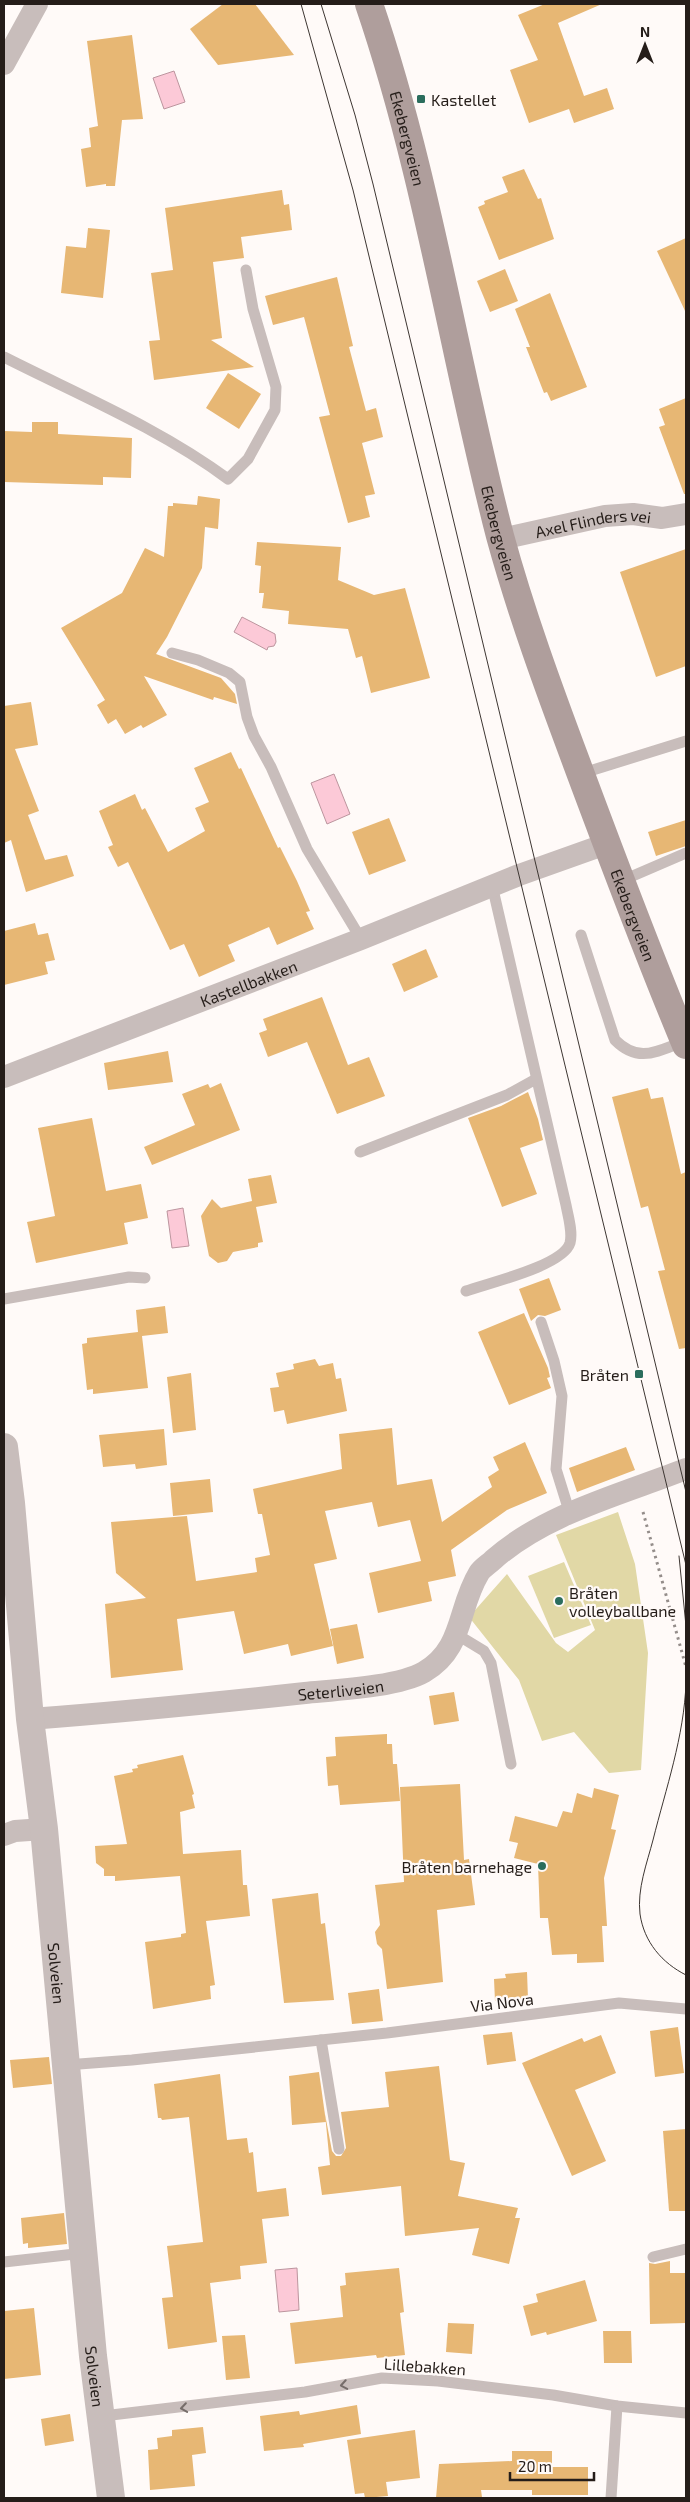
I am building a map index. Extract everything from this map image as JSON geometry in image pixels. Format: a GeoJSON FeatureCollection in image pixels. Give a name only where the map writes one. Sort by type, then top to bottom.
{"type":"FeatureCollection","features":[{"type":"Feature","properties":{"kind":"main road","name":"Ekebergveien"},"geometry":{"type":"LineString","coordinates":[[369,4],[417,169],[474,431],[501,539],[531,637],[580,774],[685,1043]]}},
{"type":"Feature","properties":{"kind":"street"},"geometry":{"type":"LineString","coordinates":[[4,64],[37,4]]}},
{"type":"Feature","properties":{"kind":"street","name":"Axel Flinders vei"},"geometry":{"type":"LineString","coordinates":[[501,539],[606,516],[633,514],[662,518],[686,514]]}},
{"type":"Feature","properties":{"kind":"street","name":"Kastellbakken"},"geometry":{"type":"LineString","coordinates":[[4,1077],[360,939],[492,885],[606,844]]}},
{"type":"Feature","properties":{"kind":"street","name":"Solveien"},"geometry":{"type":"LineString","coordinates":[[4,1447],[11,1503],[30,1719],[44,1829],[64,2065],[93,2356],[103,2416],[112,2498]]}},
{"type":"Feature","properties":{"kind":"street","name":"Seterliveien"},"geometry":{"type":"LineString","coordinates":[[30,1719],[121,1712],[395,1682],[422,1674],[442,1660],[451,1648],[479,1572],[508,1546],[527,1534],[570,1514],[686,1469]]}},
{"type":"Feature","properties":{"kind":"street"},"geometry":{"type":"LineString","coordinates":[[4,1835],[15,1831],[44,1829]]}},
{"type":"Feature","properties":{"kind":"lane"},"geometry":{"type":"LineString","coordinates":[[4,357],[161,436],[198,457],[228,478],[248,459],[274,410],[276,387],[253,309],[246,270]]}},
{"type":"Feature","properties":{"kind":"lane"},"geometry":{"type":"LineString","coordinates":[[172,653],[198,660],[229,673],[240,682],[247,717],[254,736],[307,849],[360,939]]}},
{"type":"Feature","properties":{"kind":"lane"},"geometry":{"type":"LineString","coordinates":[[580,774],[686,741]]}},
{"type":"Feature","properties":{"kind":"lane"},"geometry":{"type":"LineString","coordinates":[[621,881],[686,854]]}},
{"type":"Feature","properties":{"kind":"lane"},"geometry":{"type":"LineString","coordinates":[[466,1291],[546,1263],[558,1256],[570,1243],[566,1205],[492,885]]}},
{"type":"Feature","properties":{"kind":"lane"},"geometry":{"type":"LineString","coordinates":[[581,935],[615,1040],[625,1050],[634,1054],[656,1052],[685,1043]]}},
{"type":"Feature","properties":{"kind":"lane"},"geometry":{"type":"LineString","coordinates":[[360,1152],[506,1095],[536,1079]]}},
{"type":"Feature","properties":{"kind":"lane"},"geometry":{"type":"LineString","coordinates":[[4,1299],[129,1277],[145,1278]]}},
{"type":"Feature","properties":{"kind":"lane"},"geometry":{"type":"LineString","coordinates":[[541,1322],[554,1361],[562,1396],[556,1469],[570,1514]]}},
{"type":"Feature","properties":{"kind":"lane"},"geometry":{"type":"LineString","coordinates":[[456,1634],[484,1651],[491,1663],[510,1764]]}},
{"type":"Feature","properties":{"kind":"lane","name":"Via Nova"},"geometry":{"type":"LineString","coordinates":[[64,2065],[132,2060],[321,2040],[619,2003],[686,2009]]}},
{"type":"Feature","properties":{"kind":"lane"},"geometry":{"type":"LineString","coordinates":[[321,2040],[339,2150]]}},
{"type":"Feature","properties":{"kind":"lane"},"geometry":{"type":"LineString","coordinates":[[653,2258],[686,2249]]}},
{"type":"Feature","properties":{"kind":"lane"},"geometry":{"type":"LineString","coordinates":[[4,2262],[84,2253]]}},
{"type":"Feature","properties":{"kind":"lane","name":"Lillebakken"},"geometry":{"type":"LineString","coordinates":[[103,2416],[179,2409],[255,2397],[305,2392],[382,2378],[438,2382],[553,2395],[617,2406],[686,2413]]}},
{"type":"Feature","properties":{"kind":"lane"},"geometry":{"type":"LineString","coordinates":[[611,2498],[617,2406]]}},
{"type":"Feature","properties":{"kind":"path"},"geometry":{"type":"LineString","coordinates":[[637,1488],[686,1667]]}},
{"type":"Feature","properties":{"kind":"shaded area"},"geometry":{"type":"Polygon","coordinates":[[[174,71],[185,102],[164,109],[153,78],[174,71]]]}},
{"type":"Feature","properties":{"kind":"shaded area"},"geometry":{"type":"Polygon","coordinates":[[[242,617],[275,634],[276,642],[274,646],[268,647],[267,650],[234,632],[242,617]]]}},
{"type":"Feature","properties":{"kind":"shaded area"},"geometry":{"type":"Polygon","coordinates":[[[334,774],[350,814],[327,824],[311,783],[334,774]]]}},
{"type":"Feature","properties":{"kind":"shaded area"},"geometry":{"type":"Polygon","coordinates":[[[183,1208],[189,1246],[172,1248],[167,1211],[183,1208]]]}},
{"type":"Feature","properties":{"kind":"shaded area"},"geometry":{"type":"Polygon","coordinates":[[[618,1512],[635,1564],[648,1653],[641,1770],[609,1773],[574,1732],[542,1741],[519,1680],[469,1617],[507,1574],[556,1643],[568,1652],[595,1630],[556,1535],[618,1512]]]}},
{"type":"Feature","properties":{"kind":"shaded area","name":"Bråten volleyballbane"},"geometry":{"type":"Polygon","coordinates":[[[564,1562],[591,1625],[554,1638],[528,1576],[564,1562]]]}},
{"type":"Feature","properties":{"kind":"shaded area"},"geometry":{"type":"Polygon","coordinates":[[[297,2268],[299,2310],[279,2312],[275,2270],[297,2268]]]}},
{"type":"Feature","properties":{"kind":"building"},"geometry":{"type":"Polygon","coordinates":[[[223,4],[255,4],[294,55],[218,65],[190,29],[223,4]]]}},
{"type":"Feature","properties":{"kind":"building"},"geometry":{"type":"Polygon","coordinates":[[[545,4],[602,4],[558,23],[584,96],[607,88],[614,109],[574,123],[569,109],[529,123],[510,70],[538,60],[518,15],[545,4]]]}},
{"type":"Feature","properties":{"kind":"building"},"geometry":{"type":"Polygon","coordinates":[[[132,35],[143,119],[122,120],[115,186],[106,186],[106,184],[86,187],[81,149],[91,147],[89,128],[98,126],[87,41],[132,35]]]}},
{"type":"Feature","properties":{"kind":"building"},"geometry":{"type":"Polygon","coordinates":[[[524,169],[538,199],[541,198],[554,239],[499,260],[478,207],[485,204],[484,201],[508,192],[502,177],[524,169]]]}},
{"type":"Feature","properties":{"kind":"building"},"geometry":{"type":"Polygon","coordinates":[[[282,190],[284,205],[289,204],[292,230],[241,237],[244,258],[213,262],[222,338],[211,340],[254,367],[154,380],[149,341],[160,340],[151,273],[173,270],[165,208],[282,190]]]}},
{"type":"Feature","properties":{"kind":"building"},"geometry":{"type":"Polygon","coordinates":[[[88,228],[110,230],[103,298],[61,293],[66,246],[86,248],[88,228]]]}},
{"type":"Feature","properties":{"kind":"building"},"geometry":{"type":"Polygon","coordinates":[[[686,238],[686,313],[657,251],[686,238]]]}},
{"type":"Feature","properties":{"kind":"building"},"geometry":{"type":"Polygon","coordinates":[[[505,269],[518,301],[490,312],[477,281],[505,269]]]}},
{"type":"Feature","properties":{"kind":"building"},"geometry":{"type":"Polygon","coordinates":[[[337,277],[353,346],[349,347],[366,411],[376,408],[383,437],[362,443],[375,494],[365,496],[370,517],[348,523],[319,417],[330,415],[304,317],[273,325],[265,296],[337,277]]]}},
{"type":"Feature","properties":{"kind":"building"},"geometry":{"type":"Polygon","coordinates":[[[550,293],[587,387],[551,401],[547,392],[544,393],[526,347],[530,347],[515,309],[550,293]]]}},
{"type":"Feature","properties":{"kind":"building"},"geometry":{"type":"Polygon","coordinates":[[[228,373],[261,394],[239,429],[206,408],[228,373]]]}},
{"type":"Feature","properties":{"kind":"building"},"geometry":{"type":"Polygon","coordinates":[[[686,398],[686,494],[684,494],[659,427],[665,425],[659,409],[686,398]]]}},
{"type":"Feature","properties":{"kind":"building"},"geometry":{"type":"Polygon","coordinates":[[[32,422],[58,422],[58,434],[132,438],[131,478],[103,477],[103,485],[4,482],[4,431],[32,432],[32,422]]]}},
{"type":"Feature","properties":{"kind":"building"},"geometry":{"type":"Polygon","coordinates":[[[198,496],[220,499],[218,529],[205,527],[202,568],[167,637],[156,654],[221,678],[235,694],[237,704],[214,697],[213,700],[144,676],[167,715],[143,728],[141,725],[125,734],[116,719],[108,724],[97,705],[105,700],[61,628],[122,593],[145,548],[164,557],[168,506],[173,506],[173,503],[197,505],[198,496]]]}},
{"type":"Feature","properties":{"kind":"building"},"geometry":{"type":"Polygon","coordinates":[[[257,542],[341,547],[338,580],[374,595],[405,588],[430,678],[371,693],[362,656],[356,658],[348,629],[288,624],[289,611],[262,608],[264,593],[259,593],[261,566],[255,565],[257,542]]]}},
{"type":"Feature","properties":{"kind":"building"},"geometry":{"type":"Polygon","coordinates":[[[686,549],[686,666],[656,677],[620,572],[686,549]]]}},
{"type":"Feature","properties":{"kind":"building"},"geometry":{"type":"Polygon","coordinates":[[[31,702],[38,745],[15,749],[39,811],[28,815],[45,860],[67,855],[74,876],[26,892],[11,840],[4,843],[4,706],[31,702]]]}},
{"type":"Feature","properties":{"kind":"building"},"geometry":{"type":"Polygon","coordinates":[[[231,752],[239,769],[241,768],[278,848],[280,847],[297,881],[310,911],[306,912],[314,929],[277,945],[269,927],[228,945],[235,961],[199,977],[184,944],[170,950],[128,862],[118,867],[108,847],[113,845],[99,811],[135,794],[142,810],[145,808],[168,852],[205,831],[195,808],[209,802],[194,768],[231,752]]]}},
{"type":"Feature","properties":{"kind":"building"},"geometry":{"type":"Polygon","coordinates":[[[389,818],[406,861],[369,875],[352,832],[389,818]]]}},
{"type":"Feature","properties":{"kind":"building"},"geometry":{"type":"Polygon","coordinates":[[[686,820],[686,846],[656,856],[648,832],[686,820]]]}},
{"type":"Feature","properties":{"kind":"building"},"geometry":{"type":"Polygon","coordinates":[[[35,923],[38,935],[48,933],[55,960],[45,962],[48,974],[4,985],[4,931],[35,923]]]}},
{"type":"Feature","properties":{"kind":"building"},"geometry":{"type":"Polygon","coordinates":[[[426,949],[438,977],[404,992],[392,964],[426,949]]]}},
{"type":"Feature","properties":{"kind":"building"},"geometry":{"type":"Polygon","coordinates":[[[322,997],[348,1065],[369,1057],[385,1096],[337,1114],[307,1042],[268,1057],[259,1033],[267,1030],[263,1019],[322,997]]]}},
{"type":"Feature","properties":{"kind":"building"},"geometry":{"type":"Polygon","coordinates":[[[168,1051],[173,1082],[108,1090],[104,1063],[168,1051]]]}},
{"type":"Feature","properties":{"kind":"building"},"geometry":{"type":"Polygon","coordinates":[[[221,1083],[240,1130],[152,1165],[144,1147],[195,1125],[182,1094],[208,1084],[210,1088],[221,1083]]]}},
{"type":"Feature","properties":{"kind":"building"},"geometry":{"type":"Polygon","coordinates":[[[648,1088],[651,1099],[663,1097],[681,1174],[686,1172],[686,1348],[679,1349],[658,1271],[665,1270],[648,1206],[641,1208],[612,1097],[648,1088]]]}},
{"type":"Feature","properties":{"kind":"building"},"geometry":{"type":"Polygon","coordinates":[[[528,1092],[543,1140],[520,1148],[537,1194],[502,1207],[468,1118],[501,1106],[528,1092]]]}},
{"type":"Feature","properties":{"kind":"building"},"geometry":{"type":"Polygon","coordinates":[[[92,1118],[106,1191],[141,1184],[148,1218],[124,1223],[128,1244],[36,1263],[27,1222],[55,1216],[38,1128],[92,1118]]]}},
{"type":"Feature","properties":{"kind":"building"},"geometry":{"type":"Polygon","coordinates":[[[271,1175],[277,1203],[256,1207],[263,1242],[258,1243],[258,1247],[233,1252],[227,1261],[218,1263],[209,1256],[201,1216],[212,1199],[221,1208],[252,1201],[248,1179],[271,1175]]]}},
{"type":"Feature","properties":{"kind":"building"},"geometry":{"type":"Polygon","coordinates":[[[549,1278],[561,1310],[545,1316],[538,1315],[531,1321],[519,1289],[549,1278]]]}},
{"type":"Feature","properties":{"kind":"building"},"geometry":{"type":"Polygon","coordinates":[[[165,1306],[168,1333],[142,1336],[148,1388],[93,1394],[93,1389],[87,1390],[82,1344],[87,1343],[87,1338],[138,1332],[136,1310],[165,1306]]]}},
{"type":"Feature","properties":{"kind":"building"},"geometry":{"type":"Polygon","coordinates":[[[524,1313],[548,1368],[550,1377],[547,1378],[551,1388],[509,1405],[478,1332],[524,1313]]]}},
{"type":"Feature","properties":{"kind":"building"},"geometry":{"type":"Polygon","coordinates":[[[315,1359],[319,1366],[333,1363],[336,1379],[341,1378],[347,1411],[287,1424],[284,1410],[274,1412],[270,1388],[279,1387],[276,1373],[294,1369],[293,1364],[315,1359]]]}},
{"type":"Feature","properties":{"kind":"building"},"geometry":{"type":"Polygon","coordinates":[[[191,1373],[196,1430],[173,1433],[167,1377],[191,1373]]]}},
{"type":"Feature","properties":{"kind":"building"},"geometry":{"type":"Polygon","coordinates":[[[392,1428],[397,1485],[432,1479],[442,1522],[492,1487],[488,1477],[499,1470],[493,1457],[525,1442],[547,1493],[507,1510],[451,1550],[456,1576],[428,1582],[432,1601],[378,1613],[369,1573],[421,1561],[410,1520],[378,1527],[372,1502],[325,1511],[337,1559],[314,1564],[333,1646],[291,1656],[288,1644],[244,1654],[234,1611],[177,1619],[183,1670],[111,1678],[105,1604],[146,1598],[116,1573],[111,1522],[187,1516],[196,1581],[257,1572],[255,1558],[270,1555],[262,1514],[258,1514],[253,1489],[342,1469],[339,1434],[392,1428]]]}},
{"type":"Feature","properties":{"kind":"building"},"geometry":{"type":"Polygon","coordinates":[[[164,1429],[167,1465],[136,1469],[135,1464],[103,1467],[99,1435],[164,1429]]]}},
{"type":"Feature","properties":{"kind":"building"},"geometry":{"type":"Polygon","coordinates":[[[626,1447],[635,1470],[577,1492],[569,1468],[626,1447]]]}},
{"type":"Feature","properties":{"kind":"building"},"geometry":{"type":"Polygon","coordinates":[[[210,1479],[213,1512],[173,1516],[170,1483],[210,1479]]]}},
{"type":"Feature","properties":{"kind":"building"},"geometry":{"type":"Polygon","coordinates":[[[357,1624],[364,1658],[337,1664],[330,1629],[357,1624]]]}},
{"type":"Feature","properties":{"kind":"building"},"geometry":{"type":"Polygon","coordinates":[[[454,1692],[459,1721],[434,1725],[429,1696],[454,1692]]]}},
{"type":"Feature","properties":{"kind":"building"},"geometry":{"type":"Polygon","coordinates":[[[387,1734],[387,1744],[392,1744],[393,1764],[397,1764],[400,1801],[340,1805],[338,1785],[328,1786],[326,1757],[336,1756],[335,1737],[387,1734]]]}},
{"type":"Feature","properties":{"kind":"building"},"geometry":{"type":"Polygon","coordinates":[[[183,1755],[194,1794],[192,1795],[195,1808],[180,1812],[183,1854],[241,1850],[243,1885],[247,1885],[250,1916],[206,1921],[215,1985],[210,1986],[211,1999],[153,2009],[145,1942],[181,1937],[181,1934],[186,1933],[180,1876],[115,1881],[115,1876],[104,1876],[104,1869],[96,1863],[95,1846],[127,1844],[114,1776],[133,1772],[132,1769],[138,1768],[137,1765],[183,1755]]]}},
{"type":"Feature","properties":{"kind":"building"},"geometry":{"type":"Polygon","coordinates":[[[460,1784],[464,1860],[469,1859],[475,1905],[437,1910],[443,1982],[387,1989],[382,1949],[377,1944],[375,1932],[380,1925],[375,1885],[404,1882],[400,1787],[460,1784]]]}},
{"type":"Feature","properties":{"kind":"building"},"geometry":{"type":"Polygon","coordinates":[[[594,1788],[619,1795],[611,1829],[616,1830],[604,1878],[607,1926],[602,1926],[604,1962],[577,1963],[577,1954],[552,1955],[548,1918],[540,1918],[538,1864],[514,1858],[518,1843],[509,1841],[515,1816],[557,1827],[563,1811],[572,1813],[577,1793],[592,1798],[594,1788]]]}},
{"type":"Feature","properties":{"kind":"building"},"geometry":{"type":"Polygon","coordinates":[[[318,1893],[321,1924],[325,1923],[334,2000],[284,2003],[272,1899],[318,1893]]]}},
{"type":"Feature","properties":{"kind":"building"},"geometry":{"type":"Polygon","coordinates":[[[527,1972],[528,1999],[495,2001],[494,1979],[506,1978],[505,1974],[527,1972]]]}},
{"type":"Feature","properties":{"kind":"building"},"geometry":{"type":"Polygon","coordinates":[[[379,1989],[383,2021],[352,2024],[348,1993],[379,1989]]]}},
{"type":"Feature","properties":{"kind":"building"},"geometry":{"type":"Polygon","coordinates":[[[678,2027],[684,2073],[655,2077],[650,2031],[678,2027]]]}},
{"type":"Feature","properties":{"kind":"building"},"geometry":{"type":"Polygon","coordinates":[[[512,2032],[516,2061],[487,2065],[483,2035],[512,2032]]]}},
{"type":"Feature","properties":{"kind":"building"},"geometry":{"type":"Polygon","coordinates":[[[601,2035],[616,2073],[575,2090],[606,2161],[572,2176],[522,2063],[582,2038],[584,2042],[601,2035]]]}},
{"type":"Feature","properties":{"kind":"building"},"geometry":{"type":"Polygon","coordinates":[[[49,2057],[52,2084],[13,2088],[10,2060],[49,2057]]]}},
{"type":"Feature","properties":{"kind":"building"},"geometry":{"type":"Polygon","coordinates":[[[439,2066],[450,2160],[465,2163],[458,2196],[518,2208],[515,2218],[520,2218],[509,2264],[472,2255],[479,2228],[405,2236],[401,2186],[322,2195],[318,2167],[330,2165],[325,2114],[332,2151],[336,2156],[341,2156],[346,2148],[341,2112],[389,2107],[385,2072],[439,2066]]]}},
{"type":"Feature","properties":{"kind":"building"},"geometry":{"type":"Polygon","coordinates":[[[319,2072],[326,2122],[292,2125],[289,2076],[319,2072]]]}},
{"type":"Feature","properties":{"kind":"building"},"geometry":{"type":"Polygon","coordinates":[[[220,2074],[227,2140],[247,2138],[249,2153],[253,2152],[257,2192],[286,2188],[289,2216],[262,2219],[267,2263],[240,2266],[241,2279],[210,2283],[217,2342],[168,2349],[162,2298],[173,2297],[167,2246],[203,2242],[189,2117],[162,2120],[158,2118],[154,2084],[220,2074]]]}},
{"type":"Feature","properties":{"kind":"building"},"geometry":{"type":"Polygon","coordinates":[[[686,2129],[686,2211],[669,2211],[663,2131],[686,2129]]]}},
{"type":"Feature","properties":{"kind":"building"},"geometry":{"type":"Polygon","coordinates":[[[64,2213],[67,2244],[28,2248],[28,2243],[23,2244],[21,2218],[64,2213]]]}},
{"type":"Feature","properties":{"kind":"building"},"geometry":{"type":"Polygon","coordinates":[[[670,2261],[670,2273],[686,2273],[686,2323],[650,2324],[649,2263],[655,2264],[670,2261]]]}},
{"type":"Feature","properties":{"kind":"building"},"geometry":{"type":"Polygon","coordinates":[[[399,2268],[404,2312],[400,2313],[405,2355],[377,2358],[376,2355],[295,2364],[290,2323],[343,2317],[340,2286],[346,2285],[345,2273],[399,2268]]]}},
{"type":"Feature","properties":{"kind":"building"},"geometry":{"type":"Polygon","coordinates":[[[585,2280],[597,2321],[547,2335],[546,2332],[531,2336],[523,2306],[538,2302],[536,2294],[585,2280]]]}},
{"type":"Feature","properties":{"kind":"building"},"geometry":{"type":"Polygon","coordinates":[[[34,2308],[41,2375],[4,2379],[4,2311],[34,2308]]]}},
{"type":"Feature","properties":{"kind":"building"},"geometry":{"type":"Polygon","coordinates":[[[448,2323],[474,2324],[472,2354],[446,2352],[448,2323]]]}},
{"type":"Feature","properties":{"kind":"building"},"geometry":{"type":"Polygon","coordinates":[[[603,2331],[631,2331],[632,2363],[604,2363],[603,2331]]]}},
{"type":"Feature","properties":{"kind":"building"},"geometry":{"type":"Polygon","coordinates":[[[245,2335],[250,2378],[226,2380],[222,2336],[245,2335]]]}},
{"type":"Feature","properties":{"kind":"building"},"geometry":{"type":"Polygon","coordinates":[[[357,2405],[361,2434],[303,2444],[304,2447],[264,2451],[260,2416],[299,2411],[300,2415],[357,2405]]]}},
{"type":"Feature","properties":{"kind":"building"},"geometry":{"type":"Polygon","coordinates":[[[70,2414],[74,2441],[45,2446],[41,2419],[70,2414]]]}},
{"type":"Feature","properties":{"kind":"building"},"geometry":{"type":"Polygon","coordinates":[[[203,2427],[206,2453],[192,2455],[195,2486],[150,2490],[148,2450],[158,2449],[157,2438],[172,2436],[172,2430],[203,2427]]]}},
{"type":"Feature","properties":{"kind":"building"},"geometry":{"type":"Polygon","coordinates":[[[415,2430],[420,2478],[386,2482],[388,2496],[365,2498],[364,2493],[355,2494],[347,2440],[415,2430]]]}},
{"type":"Feature","properties":{"kind":"building"},"geometry":{"type":"Polygon","coordinates":[[[512,2451],[552,2451],[552,2467],[588,2467],[588,2495],[532,2495],[532,2490],[481,2490],[482,2497],[436,2498],[439,2464],[512,2461],[512,2451]]]}},
{"type":"Feature","properties":{"kind":"tram line"},"geometry":{"type":"LineString","coordinates":[[301,4],[353,190],[686,1565]]}},
{"type":"Feature","properties":{"kind":"tram line"},"geometry":{"type":"LineString","coordinates":[[321,4],[355,115],[373,184],[686,1492]]}},
{"type":"Feature","properties":{"kind":"tram line"},"geometry":{"type":"LineString","coordinates":[[679,1556],[686,1626]]}},
{"type":"Feature","properties":{"kind":"tram line"},"geometry":{"type":"LineString","coordinates":[[686,1683],[685,1703],[678,1743],[643,1876],[639,1905],[642,1924],[650,1942],[662,1958],[686,1975]]}},
{"type":"Feature","properties":{"kind":"place","name":"Kastellet"},"geometry":{"type":"Point","coordinates":[421,99]}},
{"type":"Feature","properties":{"kind":"place","name":"Bråten"},"geometry":{"type":"Point","coordinates":[639,1374]}},
{"type":"Feature","properties":{"kind":"place","name":"Bråten volleyballbane"},"geometry":{"type":"Point","coordinates":[559,1601]}},
{"type":"Feature","properties":{"kind":"place","name":"Bråten barnehage"},"geometry":{"type":"Point","coordinates":[542,1866]}}]}
